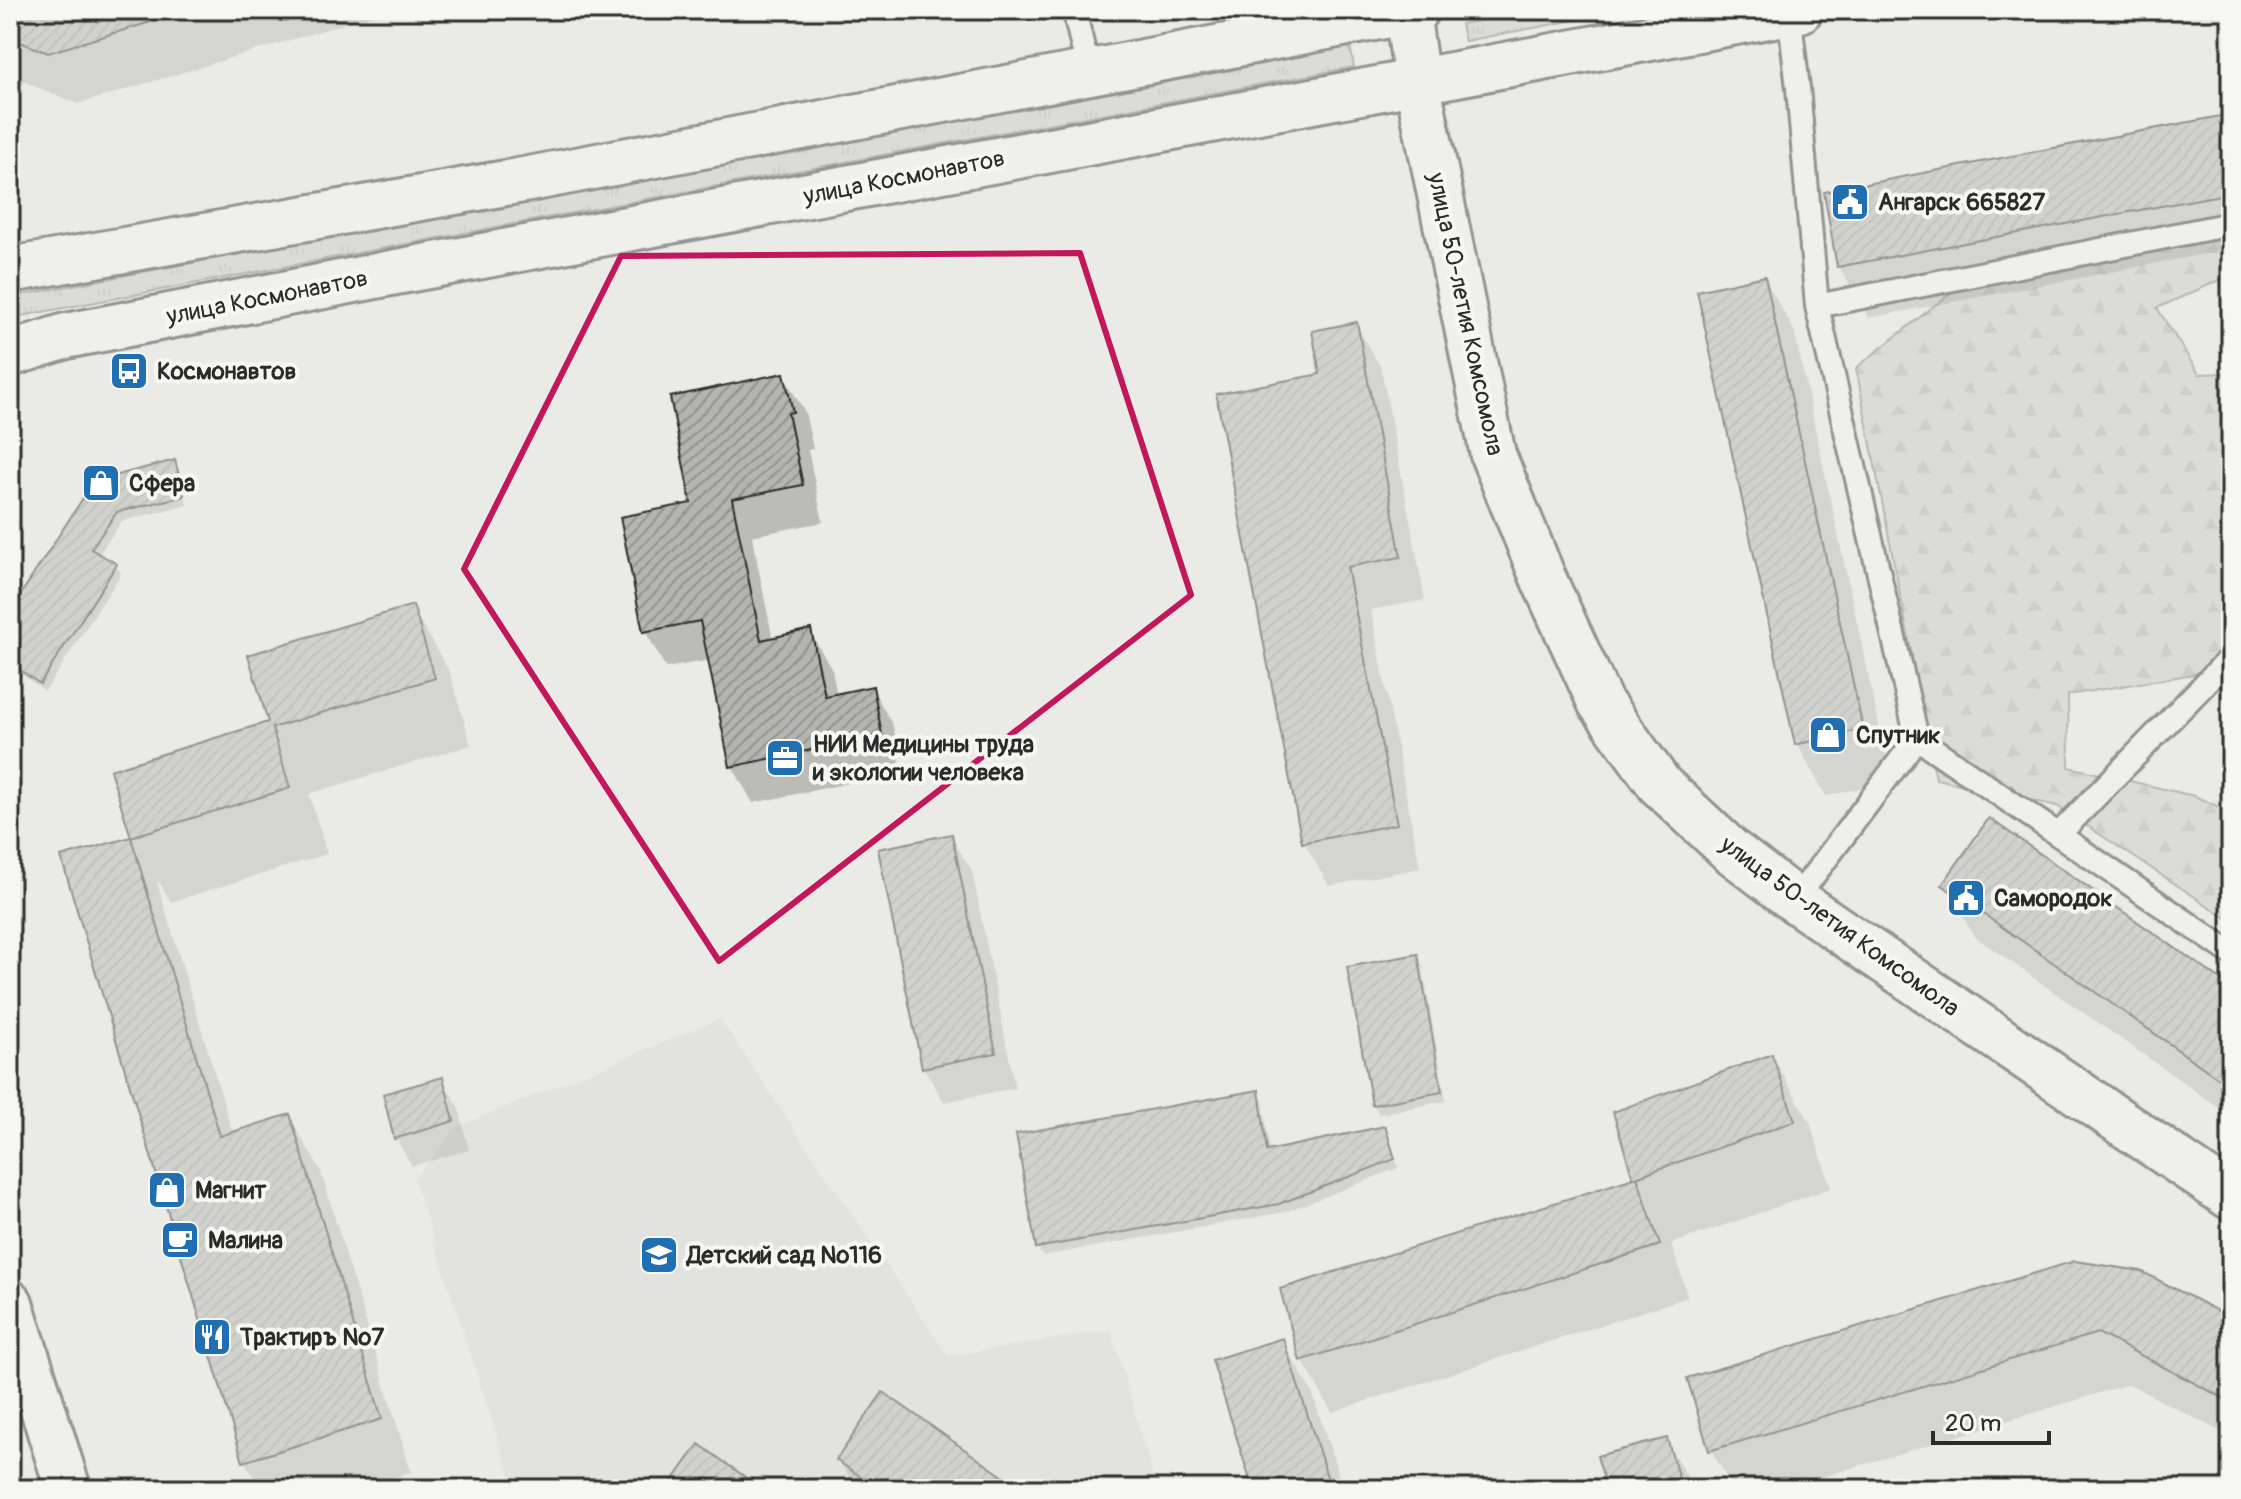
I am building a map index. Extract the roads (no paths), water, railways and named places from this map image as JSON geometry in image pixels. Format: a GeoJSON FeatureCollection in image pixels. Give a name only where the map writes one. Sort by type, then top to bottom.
{"type":"FeatureCollection","features":[{"type":"Feature","properties":{"kind":"street"},"geometry":{"type":"LineString","coordinates":[[10,270],[545,176],[1411,11]]}},
{"type":"Feature","properties":{"kind":"street","name":"улица 50-летия Комсомола"},"geometry":{"type":"LineString","coordinates":[[1411,11],[1417,81],[1493,455],[1544,580],[1600,702],[1660,785],[1731,851],[1795,900],[2231,1197]]}},
{"type":"Feature","properties":{"kind":"street","name":"улица Космонавтов"},"geometry":{"type":"LineString","coordinates":[[10,354],[66,336],[391,273],[1794,11]]}},
{"type":"Feature","properties":{"kind":"street"},"geometry":{"type":"LineString","coordinates":[[10,1303],[68,1489]]}},
{"type":"Feature","properties":{"kind":"lane"},"geometry":{"type":"LineString","coordinates":[[1074,10],[1089,73]]}},
{"type":"Feature","properties":{"kind":"lane"},"geometry":{"type":"LineString","coordinates":[[1794,11],[1817,306],[1917,738],[2231,953]]}},
{"type":"Feature","properties":{"kind":"lane"},"geometry":{"type":"LineString","coordinates":[[1817,306],[2231,224]]}},
{"type":"Feature","properties":{"kind":"lane"},"geometry":{"type":"LineString","coordinates":[[2059,834],[2231,657]]}},
{"type":"Feature","properties":{"kind":"lane"},"geometry":{"type":"LineString","coordinates":[[1795,900],[1917,738]]}},
{"type":"Feature","properties":{"kind":"tram line"},"geometry":{"type":"LineString","coordinates":[[10,1475],[14,1489]]}},
{"type":"Feature","properties":{"kind":"place","name":"Ангарск 665827"},"geometry":{"type":"Point","coordinates":[1850,202]}},
{"type":"Feature","properties":{"kind":"place","name":"Космонавтов"},"geometry":{"type":"Point","coordinates":[129,371]}},
{"type":"Feature","properties":{"kind":"place","name":"Сфера"},"geometry":{"type":"Point","coordinates":[101,483]}},
{"type":"Feature","properties":{"kind":"place","name":"Спутник"},"geometry":{"type":"Point","coordinates":[1828,735]}},
{"type":"Feature","properties":{"kind":"place","name":"НИИ Медицины труда и экологии человека"},"geometry":{"type":"Point","coordinates":[785,758]}},
{"type":"Feature","properties":{"kind":"place","name":"Самородок"},"geometry":{"type":"Point","coordinates":[1966,898]}},
{"type":"Feature","properties":{"kind":"place","name":"Магнит"},"geometry":{"type":"Point","coordinates":[167,1190]}},
{"type":"Feature","properties":{"kind":"place","name":"Малина"},"geometry":{"type":"Point","coordinates":[180,1240]}},
{"type":"Feature","properties":{"kind":"place","name":"Детский сад №116"},"geometry":{"type":"Point","coordinates":[659,1255]}},
{"type":"Feature","properties":{"kind":"place","name":"Трактиръ №7"},"geometry":{"type":"Point","coordinates":[212,1337]}}]}
